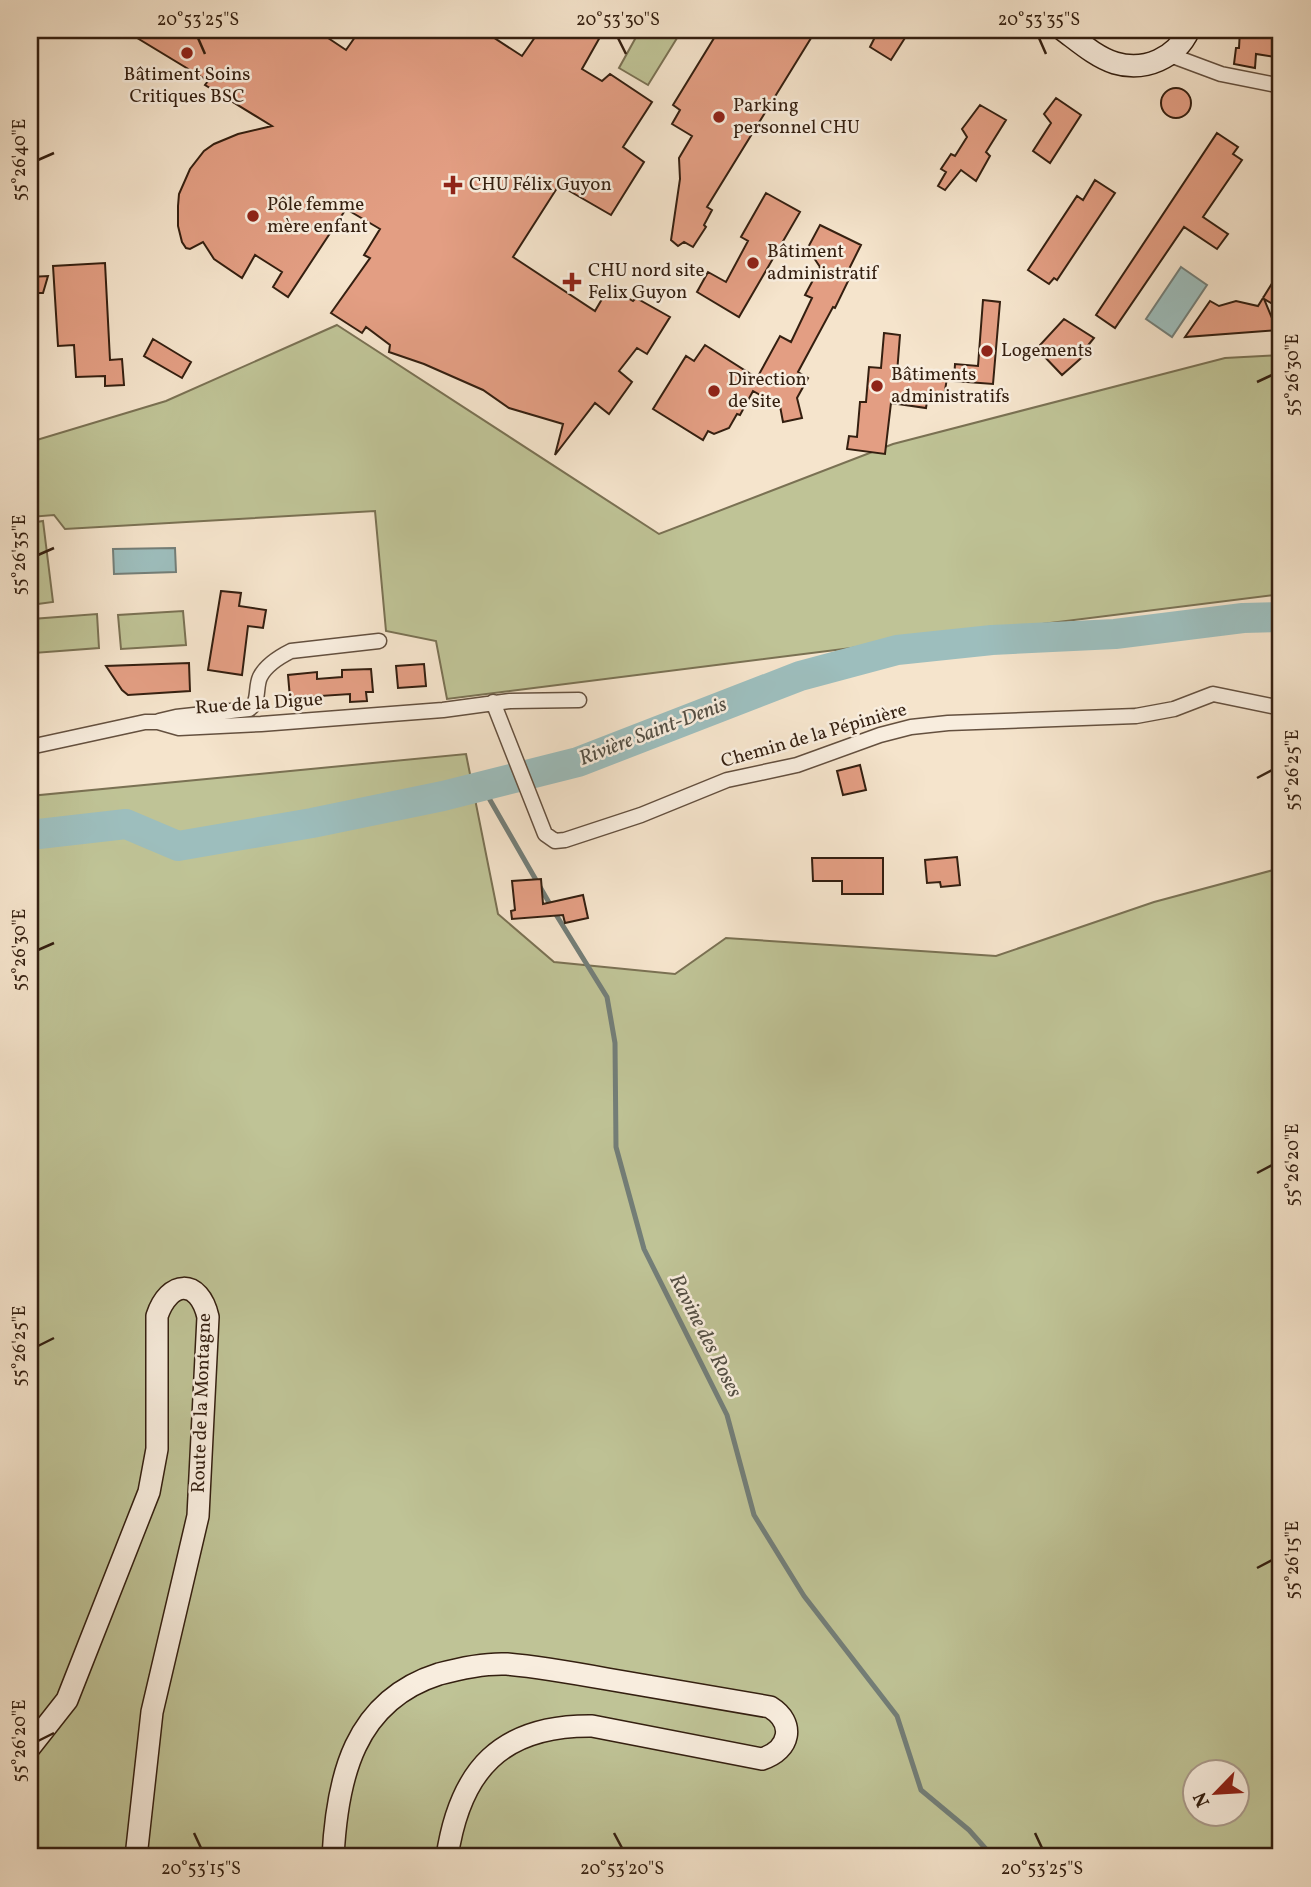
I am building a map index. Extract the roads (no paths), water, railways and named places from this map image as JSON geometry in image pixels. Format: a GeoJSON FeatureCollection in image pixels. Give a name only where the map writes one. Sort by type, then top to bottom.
{"type":"FeatureCollection","features":[{"type":"Feature","properties":{"kind":"main road"},"geometry":{"type":"LineString","coordinates":[[1063,30],[1113,62],[1133,66],[1152,64],[1170,55],[1188,31]]}},
{"type":"Feature","properties":{"kind":"main road","name":"Route de la Montagne"},"geometry":{"type":"LineString","coordinates":[[30,1747],[68,1700],[149,1492],[157,1449],[157,1316],[162,1302],[168,1294],[177,1290],[197,1292],[204,1301],[208,1317],[198,1516],[152,1712],[136,1857]]}},
{"type":"Feature","properties":{"kind":"main road"},"geometry":{"type":"LineString","coordinates":[[333,1857],[335,1816],[346,1765],[367,1724],[390,1698],[423,1679],[460,1668],[505,1664],[770,1707],[779,1713],[784,1721],[786,1740],[781,1749],[762,1759],[592,1726],[569,1726],[530,1734],[497,1753],[472,1780],[458,1810],[447,1857]]}},
{"type":"Feature","properties":{"kind":"street"},"geometry":{"type":"LineString","coordinates":[[1170,55],[1221,74],[1281,86]]}},
{"type":"Feature","properties":{"kind":"street"},"geometry":{"type":"LineString","coordinates":[[158,722],[176,717],[249,709],[256,702],[260,678],[266,669],[291,651],[379,641]]}},
{"type":"Feature","properties":{"kind":"street","name":"Chemin de la Pépinière"},"geometry":{"type":"LineString","coordinates":[[495,707],[540,822],[549,838],[555,841],[641,815],[727,780],[797,765],[880,735],[911,727],[948,723],[1136,716],[1174,709],[1213,694],[1281,708]]}},
{"type":"Feature","properties":{"kind":"street","name":"Rue de la Digue"},"geometry":{"type":"LineString","coordinates":[[30,747],[145,722],[158,722],[179,728],[261,724],[579,700]]}},
{"type":"Feature","properties":{"kind":"water"},"geometry":{"type":"Polygon","coordinates":[[[1181,267],[1207,285],[1172,337],[1146,319],[1181,267]]]}},
{"type":"Feature","properties":{"kind":"water"},"geometry":{"type":"Polygon","coordinates":[[[175,548],[176,572],[114,574],[113,549],[175,548]]]}},
{"type":"Feature","properties":{"kind":"waterway","name":"Rivière Saint-Denis"},"geometry":{"type":"LineString","coordinates":[[30,835],[126,824],[178,846],[312,823],[443,796],[578,762],[800,676],[897,650],[992,640],[1115,634],[1243,618],[1281,617]]}},
{"type":"Feature","properties":{"kind":"waterway","name":"Ravine des Roses"},"geometry":{"type":"LineString","coordinates":[[482,786],[607,997],[615,1043],[616,1147],[644,1249],[727,1415],[754,1515],[804,1596],[897,1716],[921,1790],[969,1830],[993,1857]]}},
{"type":"Feature","properties":{"kind":"place","name":"Bâtiment Soins Critiques BSC"},"geometry":{"type":"Point","coordinates":[187,53]}},
{"type":"Feature","properties":{"kind":"place","name":"Parking personnel CHU"},"geometry":{"type":"Point","coordinates":[719,117]}},
{"type":"Feature","properties":{"kind":"place","name":"CHU Félix Guyon"},"geometry":{"type":"Point","coordinates":[453,185]}},
{"type":"Feature","properties":{"kind":"place","name":"Pôle femme mère enfant"},"geometry":{"type":"Point","coordinates":[253,216]}},
{"type":"Feature","properties":{"kind":"place","name":"Bâtiment administratif"},"geometry":{"type":"Point","coordinates":[753,263]}},
{"type":"Feature","properties":{"kind":"place","name":"CHU nord site Felix Guyon"},"geometry":{"type":"Point","coordinates":[572,282]}},
{"type":"Feature","properties":{"kind":"place","name":"Logements"},"geometry":{"type":"Point","coordinates":[987,351]}},
{"type":"Feature","properties":{"kind":"place","name":"Bâtiments administratifs"},"geometry":{"type":"Point","coordinates":[877,386]}},
{"type":"Feature","properties":{"kind":"place","name":"Direction de site"},"geometry":{"type":"Point","coordinates":[714,391]}}]}
